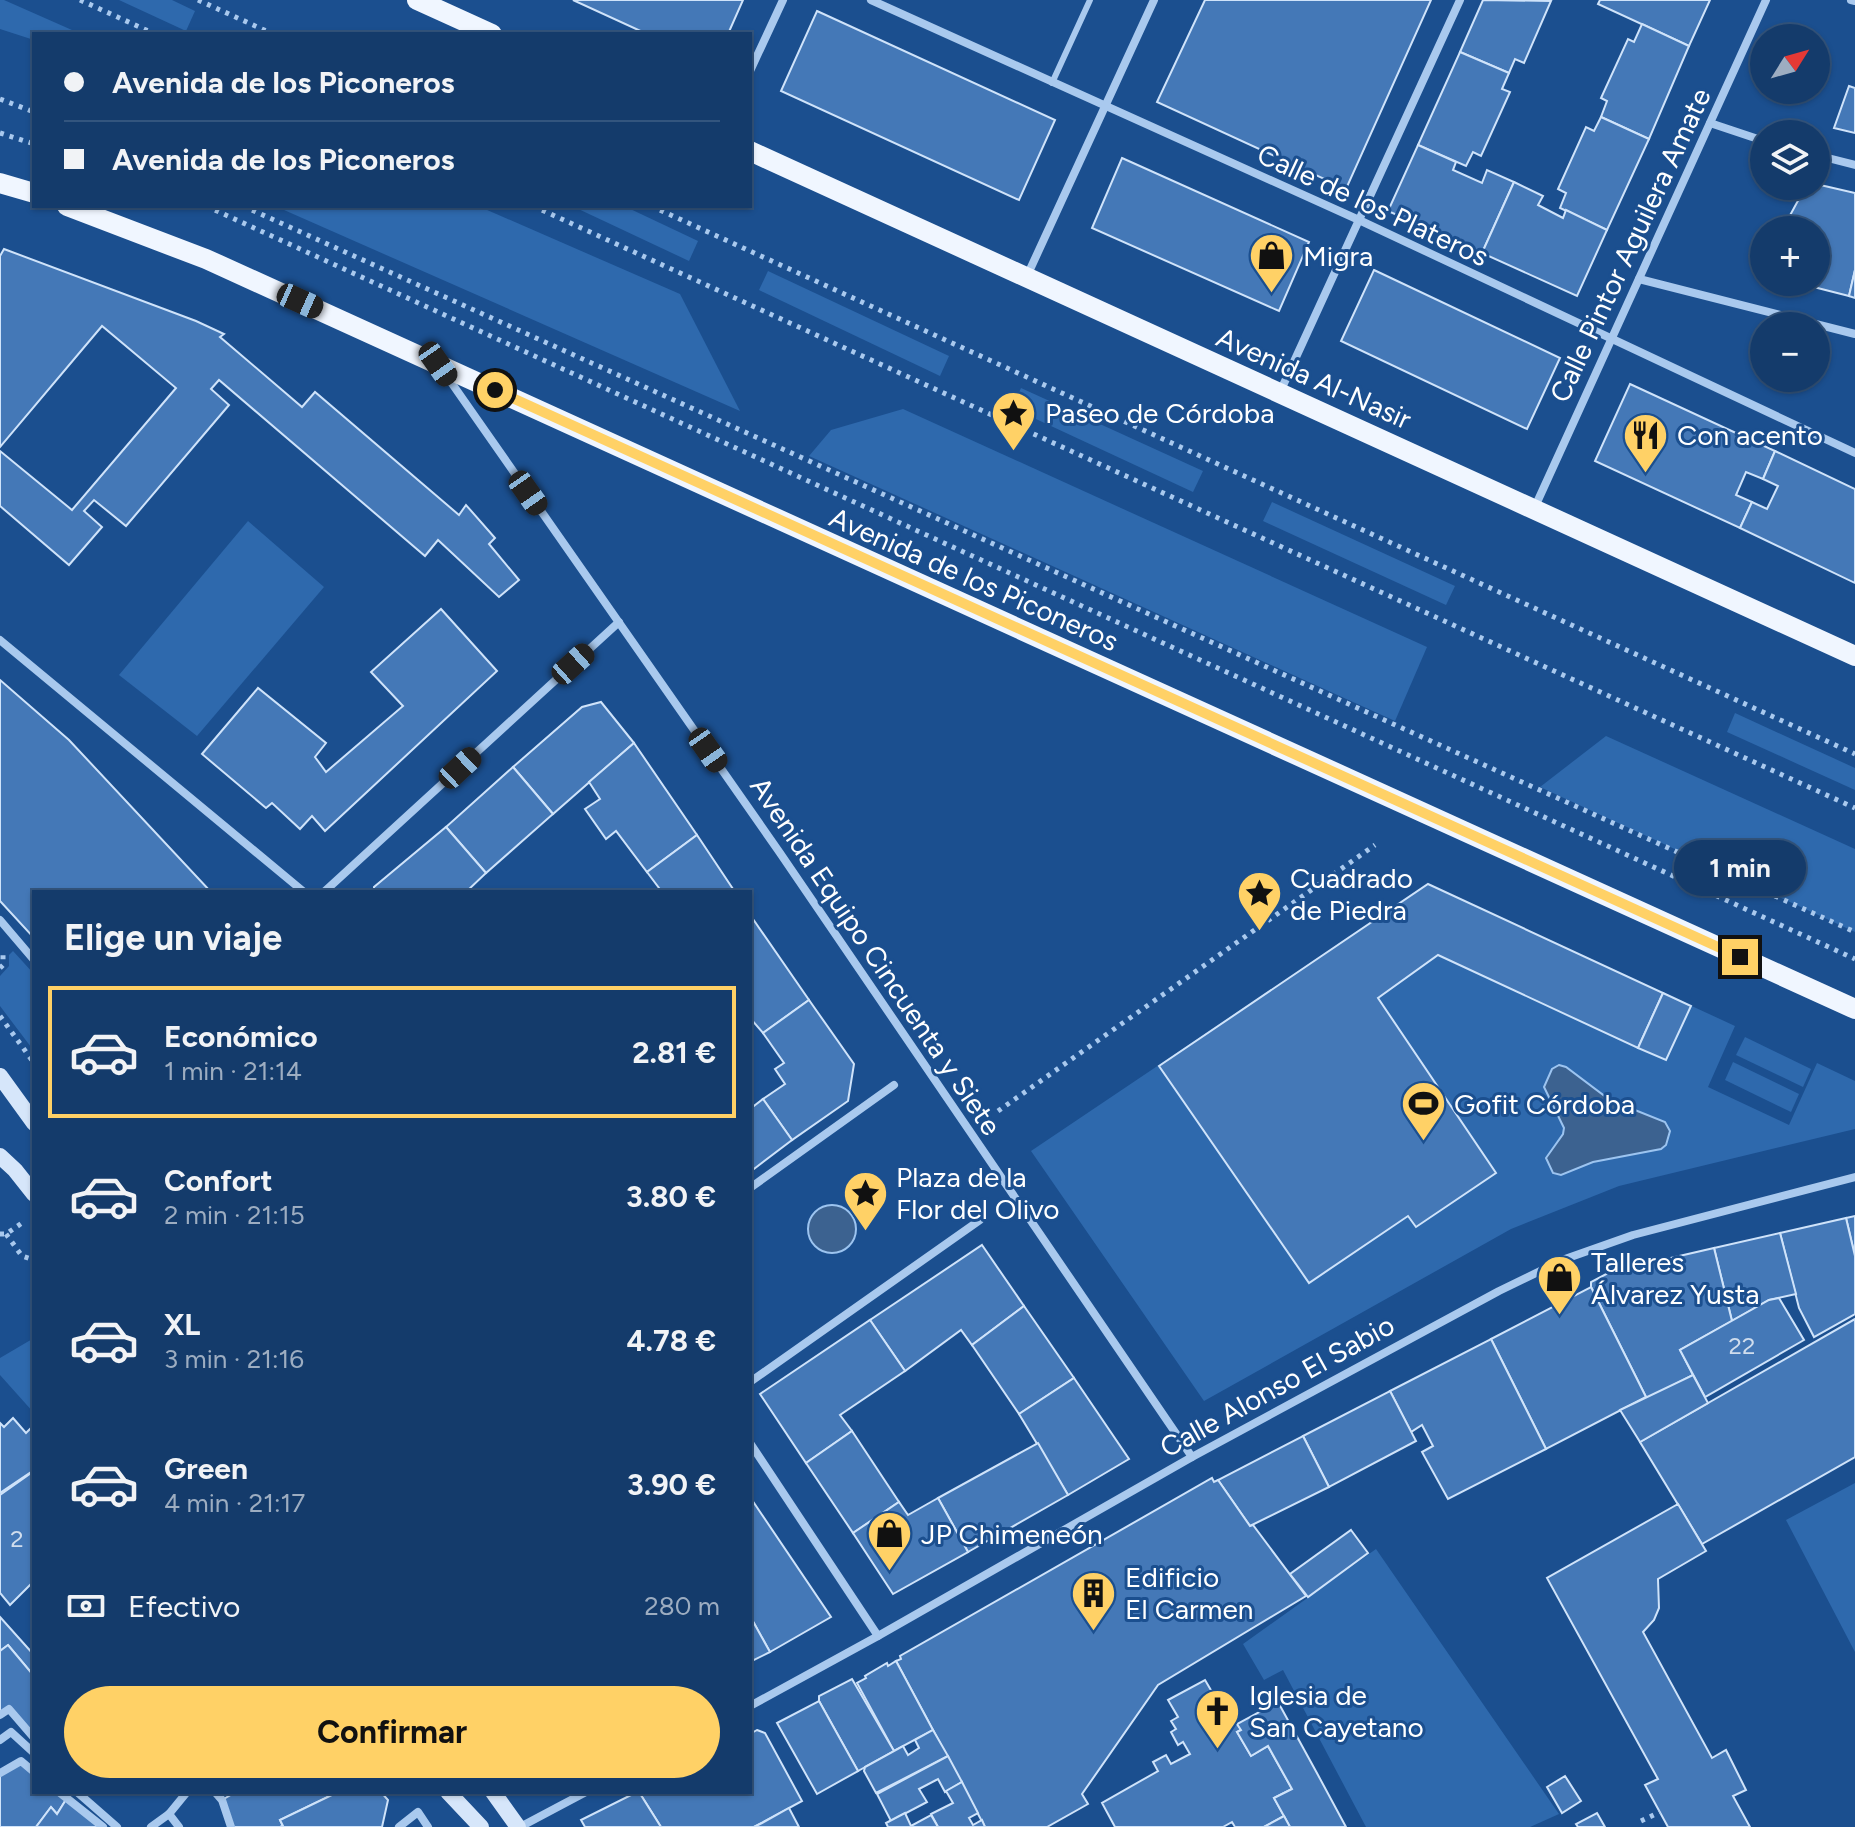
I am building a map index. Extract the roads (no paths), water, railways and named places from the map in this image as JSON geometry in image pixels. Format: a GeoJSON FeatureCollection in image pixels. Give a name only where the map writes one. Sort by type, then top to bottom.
{"type":"FeatureCollection","features":[{"type":"Feature","properties":{"kind":"main road"},"geometry":{"type":"LineString","coordinates":[[417,0],[488,32]]}},
{"type":"Feature","properties":{"kind":"main road","name":"Avenida Al-Nasir"},"geometry":{"type":"LineString","coordinates":[[752,152],[1855,656]]}},
{"type":"Feature","properties":{"kind":"main road"},"geometry":{"type":"LineString","coordinates":[[0,183],[32,192]]}},
{"type":"Feature","properties":{"kind":"main road","name":"Avenida de los Piconeros"},"geometry":{"type":"LineString","coordinates":[[72,208],[206,259],[1855,1009]]}},
{"type":"Feature","properties":{"kind":"main road"},"geometry":{"type":"LineString","coordinates":[[3,1083],[32,1120]]}},
{"type":"Feature","properties":{"kind":"main road"},"geometry":{"type":"LineString","coordinates":[[0,1156],[32,1191]]}},
{"type":"Feature","properties":{"kind":"main road"},"geometry":{"type":"LineString","coordinates":[[450,1794],[481,1827]]}},
{"type":"Feature","properties":{"kind":"main road"},"geometry":{"type":"LineString","coordinates":[[494,1794],[519,1827]]}},
{"type":"Feature","properties":{"kind":"street"},"geometry":{"type":"LineString","coordinates":[[752,67],[783,0]]}},
{"type":"Feature","properties":{"kind":"street","name":"Calle de los Plateros"},"geometry":{"type":"LineString","coordinates":[[871,0],[1359,220],[1855,453]]}},
{"type":"Feature","properties":{"kind":"street"},"geometry":{"type":"LineString","coordinates":[[1026,278],[1154,0]]}},
{"type":"Feature","properties":{"kind":"street"},"geometry":{"type":"LineString","coordinates":[[1280,393],[1460,0]]}},
{"type":"Feature","properties":{"kind":"street","name":"Calle Pintor Aguilera Amate"},"geometry":{"type":"LineString","coordinates":[[1534,509],[1766,0]]}},
{"type":"Feature","properties":{"kind":"street"},"geometry":{"type":"LineString","coordinates":[[1710,123],[1750,136]]}},
{"type":"Feature","properties":{"kind":"street"},"geometry":{"type":"LineString","coordinates":[[1830,159],[1855,165]]}},
{"type":"Feature","properties":{"kind":"street"},"geometry":{"type":"LineString","coordinates":[[1639,279],[1855,334]]}},
{"type":"Feature","properties":{"kind":"street","name":"Avenida Equipo Cincuenta y Siete"},"geometry":{"type":"LineString","coordinates":[[438,364],[780,853],[1192,1457]]}},
{"type":"Feature","properties":{"kind":"street"},"geometry":{"type":"LineString","coordinates":[[326,890],[619,622]]}},
{"type":"Feature","properties":{"kind":"street"},"geometry":{"type":"LineString","coordinates":[[0,640],[302,890]]}},
{"type":"Feature","properties":{"kind":"street"},"geometry":{"type":"LineString","coordinates":[[0,920],[32,958]]}},
{"type":"Feature","properties":{"kind":"street"},"geometry":{"type":"LineString","coordinates":[[752,1187],[894,1085]]}},
{"type":"Feature","properties":{"kind":"street","name":"Calle Alonso El Sabio"},"geometry":{"type":"LineString","coordinates":[[752,1705],[1192,1457],[1499,1291],[1565,1259],[1633,1235],[1855,1177]]}},
{"type":"Feature","properties":{"kind":"street"},"geometry":{"type":"LineString","coordinates":[[752,1381],[980,1220]]}},
{"type":"Feature","properties":{"kind":"street"},"geometry":{"type":"LineString","coordinates":[[752,1446],[878,1636]]}},
{"type":"Feature","properties":{"kind":"street"},"geometry":{"type":"LineString","coordinates":[[0,1715],[9,1709],[32,1736]]}},
{"type":"Feature","properties":{"kind":"street"},"geometry":{"type":"LineString","coordinates":[[0,1740],[11,1732],[32,1751]]}},
{"type":"Feature","properties":{"kind":"street"},"geometry":{"type":"LineString","coordinates":[[0,1773],[21,1761],[32,1770]]}},
{"type":"Feature","properties":{"kind":"street"},"geometry":{"type":"LineString","coordinates":[[62,1794],[103,1827]]}},
{"type":"Feature","properties":{"kind":"street"},"geometry":{"type":"LineString","coordinates":[[79,1794],[117,1827]]}},
{"type":"Feature","properties":{"kind":"street"},"geometry":{"type":"LineString","coordinates":[[151,1827],[169,1814],[185,1794]]}},
{"type":"Feature","properties":{"kind":"street"},"geometry":{"type":"LineString","coordinates":[[217,1794],[222,1800],[231,1827]]}},
{"type":"Feature","properties":{"kind":"street"},"geometry":{"type":"LineString","coordinates":[[519,1827],[582,1794]]}},
{"type":"Feature","properties":{"kind":"street"},"geometry":{"type":"LineString","coordinates":[[399,1827],[418,1812],[428,1827]]}},
{"type":"Feature","properties":{"kind":"street"},"geometry":{"type":"LineString","coordinates":[[169,1814],[179,1827]]}},
{"type":"Feature","properties":{"kind":"lane"},"geometry":{"type":"LineString","coordinates":[[1052,83],[1090,0]]}},
{"type":"Feature","properties":{"kind":"place","name":"Migra"},"geometry":{"type":"Point","coordinates":[1272,295]}},
{"type":"Feature","properties":{"kind":"place","name":"Paseo de Córdoba"},"geometry":{"type":"Point","coordinates":[1014,452]}},
{"type":"Feature","properties":{"kind":"place","name":"Con acento"},"geometry":{"type":"Point","coordinates":[1646,474]}},
{"type":"Feature","properties":{"kind":"place","name":"Cuadrado de Piedra"},"geometry":{"type":"Point","coordinates":[1259,933]}},
{"type":"Feature","properties":{"kind":"place","name":"Gofit Córdoba"},"geometry":{"type":"Point","coordinates":[1423,1143]}},
{"type":"Feature","properties":{"kind":"place","name":"Plaza de la Flor del Olivo"},"geometry":{"type":"Point","coordinates":[865,1232]}},
{"type":"Feature","properties":{"kind":"place","name":"Talleres Álvarez Yusta"},"geometry":{"type":"Point","coordinates":[1560,1317]}},
{"type":"Feature","properties":{"kind":"place","name":"JP Chimeneón"},"geometry":{"type":"Point","coordinates":[890,1573]}},
{"type":"Feature","properties":{"kind":"place","name":"Edificio El Carmen"},"geometry":{"type":"Point","coordinates":[1094,1632]}},
{"type":"Feature","properties":{"kind":"place","name":"Iglesia de San Cayetano"},"geometry":{"type":"Point","coordinates":[1218,1750]}}]}
